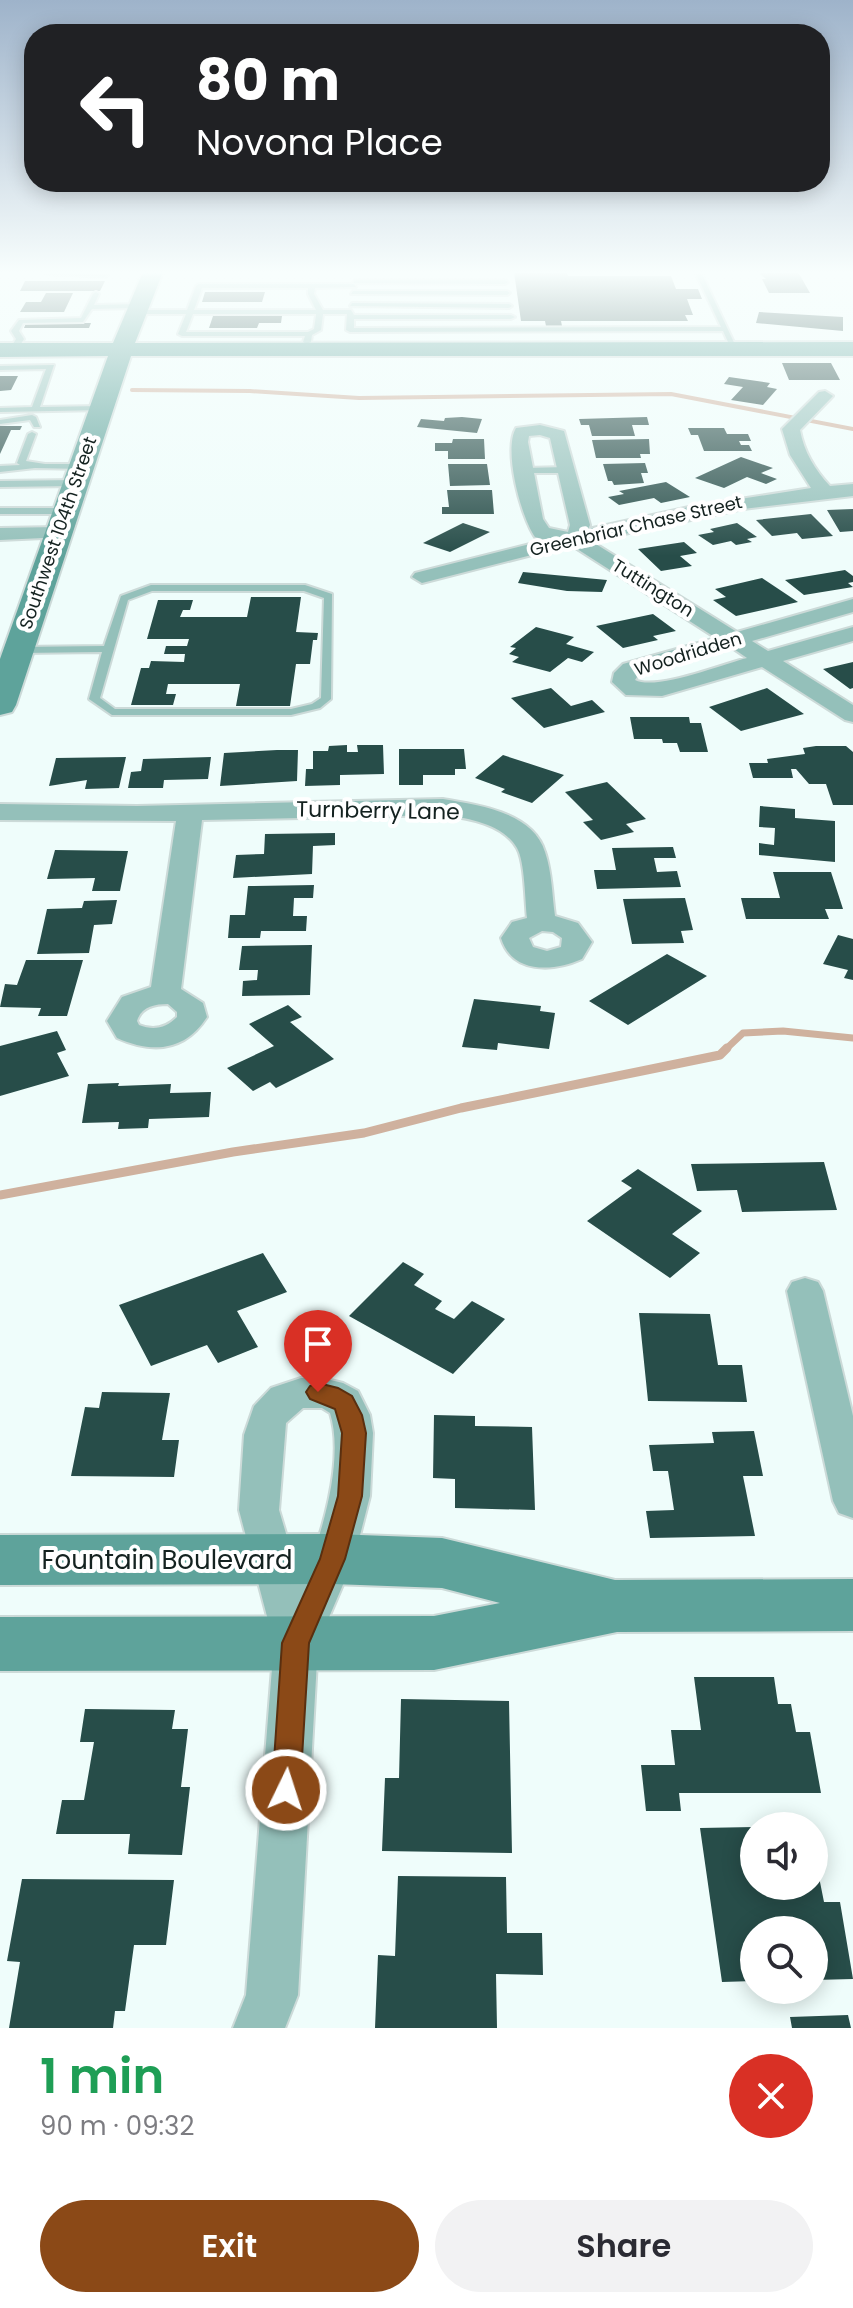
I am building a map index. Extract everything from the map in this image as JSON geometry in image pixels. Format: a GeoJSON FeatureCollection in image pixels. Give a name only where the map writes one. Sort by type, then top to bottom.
{"type":"FeatureCollection","features":[{"type":"Feature","properties":{"kind":"main road","name":"Southwest 104th Street"},"geometry":{"type":"LineString","coordinates":[[0,705],[12,655],[116,367]]}},
{"type":"Feature","properties":{"kind":"main road","name":"Fountain Boulevard"},"geometry":{"type":"LineString","coordinates":[[0,1560],[333,1559],[442,1563],[617,1606]]}},
{"type":"Feature","properties":{"kind":"main road","name":"Fountain Boulevard"},"geometry":{"type":"LineString","coordinates":[[0,1644],[434,1643],[617,1606],[853,1605]]}},
{"type":"Feature","properties":{"kind":"street"},"geometry":{"type":"LineString","coordinates":[[825,396],[791,429],[794,443],[811,476],[825,492]]}},
{"type":"Feature","properties":{"kind":"street","name":"Tuttington"},"geometry":{"type":"LineString","coordinates":[[575,539],[580,525],[558,435],[532,430],[522,432],[518,436],[533,519],[538,528],[555,537],[575,539],[853,715]]}},
{"type":"Feature","properties":{"kind":"street","name":"Greenbriar Chase Street"},"geometry":{"type":"LineString","coordinates":[[422,577],[709,507],[853,490]]}},
{"type":"Feature","properties":{"kind":"street"},"geometry":{"type":"LineString","coordinates":[[0,534],[62,522]]}},
{"type":"Feature","properties":{"kind":"street","name":"Woodridden"},"geometry":{"type":"LineString","coordinates":[[853,605],[631,669],[622,678],[634,690],[652,691],[853,634]]}},
{"type":"Feature","properties":{"kind":"street","name":"Turnberry Lane"},"geometry":{"type":"LineString","coordinates":[[0,812],[137,814],[415,807],[476,812],[504,823],[526,841],[532,851],[542,923]]}},
{"type":"Feature","properties":{"kind":"street"},"geometry":{"type":"LineString","coordinates":[[165,995],[190,811]]}},
{"type":"Feature","properties":{"kind":"street","name":"Turnberry Lane"},"geometry":{"type":"LineString","coordinates":[[0,828],[78,826],[137,814]]}},
{"type":"Feature","properties":{"kind":"street"},"geometry":{"type":"LineString","coordinates":[[805,1291],[853,1501]]}},
{"type":"Feature","properties":{"kind":"street"},"geometry":{"type":"LineString","coordinates":[[259,2028],[272,1995],[296,1643],[333,1559],[350,1496],[354,1433],[351,1415],[344,1402],[330,1394],[318,1392],[301,1393],[285,1399],[268,1417],[259,1510],[296,1643]]}},
{"type":"Feature","properties":{"kind":"lane"},"geometry":{"type":"LineString","coordinates":[[35,409],[49,367]]}},
{"type":"Feature","properties":{"kind":"lane"},"geometry":{"type":"LineString","coordinates":[[0,410],[101,408]]}},
{"type":"Feature","properties":{"kind":"lane"},"geometry":{"type":"LineString","coordinates":[[0,422],[32,417],[34,430],[21,463],[78,475]]}},
{"type":"Feature","properties":{"kind":"lane"},"geometry":{"type":"LineString","coordinates":[[0,469],[35,466]]}},
{"type":"Feature","properties":{"kind":"lane"},"geometry":{"type":"LineString","coordinates":[[524,471],[567,470]]}},
{"type":"Feature","properties":{"kind":"lane"},"geometry":{"type":"LineString","coordinates":[[0,484],[78,475]]}},
{"type":"Feature","properties":{"kind":"lane"},"geometry":{"type":"LineString","coordinates":[[0,511],[62,522]]}},
{"type":"Feature","properties":{"kind":"lane"},"geometry":{"type":"LineString","coordinates":[[151,588],[305,588],[329,596],[326,699],[306,709],[291,712],[112,712],[94,699],[108,649],[124,598],[151,588]]}},
{"type":"Feature","properties":{"kind":"lane"},"geometry":{"type":"LineString","coordinates":[[12,655],[108,649]]}},
{"type":"Feature","properties":{"kind":"building"},"geometry":{"type":"Polygon","coordinates":[[[783,367],[833,367],[840,380],[789,380],[783,367]]]}},
{"type":"Feature","properties":{"kind":"building"},"geometry":{"type":"Polygon","coordinates":[[[0,376],[18,376],[11,390],[0,391],[0,376]]]}},
{"type":"Feature","properties":{"kind":"building"},"geometry":{"type":"Polygon","coordinates":[[[729,377],[770,383],[767,387],[777,389],[763,405],[731,400],[743,387],[724,384],[729,377]]]}},
{"type":"Feature","properties":{"kind":"building"},"geometry":{"type":"Polygon","coordinates":[[[647,417],[649,425],[632,425],[635,436],[592,436],[589,425],[581,425],[579,419],[647,417]]]}},
{"type":"Feature","properties":{"kind":"building"},"geometry":{"type":"Polygon","coordinates":[[[445,418],[482,419],[477,433],[417,427],[421,419],[444,421],[445,418]]]}},
{"type":"Feature","properties":{"kind":"building"},"geometry":{"type":"Polygon","coordinates":[[[0,426],[22,426],[20,430],[11,430],[0,454],[0,426]]]}},
{"type":"Feature","properties":{"kind":"building"},"geometry":{"type":"Polygon","coordinates":[[[688,428],[724,428],[727,434],[748,434],[751,441],[739,441],[741,445],[749,445],[752,451],[704,451],[698,435],[691,435],[688,428]]]}},
{"type":"Feature","properties":{"kind":"building"},"geometry":{"type":"Polygon","coordinates":[[[453,439],[484,439],[485,459],[448,459],[448,451],[435,451],[435,443],[452,443],[453,439]]]}},
{"type":"Feature","properties":{"kind":"building"},"geometry":{"type":"Polygon","coordinates":[[[649,439],[650,454],[640,454],[641,458],[596,458],[592,440],[649,439]]]}},
{"type":"Feature","properties":{"kind":"building"},"geometry":{"type":"Polygon","coordinates":[[[741,457],[773,468],[761,473],[777,479],[766,484],[747,477],[724,488],[695,478],[741,457]]]}},
{"type":"Feature","properties":{"kind":"building"},"geometry":{"type":"Polygon","coordinates":[[[645,463],[648,473],[641,473],[644,483],[614,485],[608,481],[603,464],[645,463]]]}},
{"type":"Feature","properties":{"kind":"building"},"geometry":{"type":"Polygon","coordinates":[[[448,464],[487,464],[490,485],[450,486],[448,464]]]}},
{"type":"Feature","properties":{"kind":"building"},"geometry":{"type":"Polygon","coordinates":[[[666,482],[690,497],[661,503],[654,498],[619,505],[608,497],[624,494],[619,491],[666,482]]]}},
{"type":"Feature","properties":{"kind":"building"},"geometry":{"type":"Polygon","coordinates":[[[447,490],[492,490],[494,514],[442,514],[442,507],[449,507],[447,490]]]}},
{"type":"Feature","properties":{"kind":"building"},"geometry":{"type":"Polygon","coordinates":[[[853,509],[853,531],[840,532],[827,510],[853,509]]]}},
{"type":"Feature","properties":{"kind":"building"},"geometry":{"type":"Polygon","coordinates":[[[811,514],[833,536],[802,539],[797,533],[772,536],[756,520],[811,514]]]}},
{"type":"Feature","properties":{"kind":"building"},"geometry":{"type":"Polygon","coordinates":[[[463,523],[490,532],[450,552],[423,543],[463,523]]]}},
{"type":"Feature","properties":{"kind":"building"},"geometry":{"type":"Polygon","coordinates":[[[737,523],[757,537],[747,539],[752,542],[736,545],[731,541],[713,545],[698,535],[714,532],[710,529],[737,523]]]}},
{"type":"Feature","properties":{"kind":"building"},"geometry":{"type":"Polygon","coordinates":[[[684,542],[697,553],[680,556],[692,566],[661,571],[638,549],[684,542]]]}},
{"type":"Feature","properties":{"kind":"building"},"geometry":{"type":"Polygon","coordinates":[[[845,570],[853,576],[853,582],[848,583],[853,587],[804,595],[785,580],[845,570]]]}},
{"type":"Feature","properties":{"kind":"building"},"geometry":{"type":"Polygon","coordinates":[[[523,572],[607,580],[602,592],[567,591],[518,583],[523,572]]]}},
{"type":"Feature","properties":{"kind":"building"},"geometry":{"type":"Polygon","coordinates":[[[762,578],[798,602],[736,616],[713,600],[726,597],[715,589],[762,578]]]}},
{"type":"Feature","properties":{"kind":"building"},"geometry":{"type":"Polygon","coordinates":[[[251,597],[301,597],[296,632],[318,633],[317,640],[313,640],[310,664],[296,664],[290,706],[236,706],[240,684],[168,684],[166,694],[176,694],[173,705],[131,705],[141,668],[149,668],[151,661],[184,662],[185,654],[164,654],[166,646],[187,646],[189,639],[147,639],[158,600],[193,600],[190,610],[183,610],[180,617],[247,617],[251,597]]]}},
{"type":"Feature","properties":{"kind":"building"},"geometry":{"type":"Polygon","coordinates":[[[653,614],[676,631],[653,636],[658,640],[623,648],[596,626],[653,614]]]}},
{"type":"Feature","properties":{"kind":"building"},"geometry":{"type":"Polygon","coordinates":[[[536,627],[574,637],[566,644],[594,652],[582,662],[568,658],[550,672],[512,662],[519,657],[509,654],[516,648],[510,647],[536,627]]]}},
{"type":"Feature","properties":{"kind":"building"},"geometry":{"type":"Polygon","coordinates":[[[853,662],[853,688],[850,689],[823,669],[853,662]]]}},
{"type":"Feature","properties":{"kind":"building"},"geometry":{"type":"Polygon","coordinates":[[[551,688],[571,706],[592,700],[605,712],[544,728],[511,698],[551,688]]]}},
{"type":"Feature","properties":{"kind":"building"},"geometry":{"type":"Polygon","coordinates":[[[767,688],[804,714],[741,731],[709,707],[767,688]]]}},
{"type":"Feature","properties":{"kind":"building"},"geometry":{"type":"Polygon","coordinates":[[[630,717],[689,717],[690,723],[701,723],[708,752],[680,752],[677,743],[663,743],[662,739],[634,739],[630,717]]]}},
{"type":"Feature","properties":{"kind":"building"},"geometry":{"type":"Polygon","coordinates":[[[347,745],[347,752],[358,752],[357,745],[383,745],[384,774],[340,775],[340,785],[305,786],[306,769],[313,769],[313,751],[328,751],[329,746],[347,745]]]}},
{"type":"Feature","properties":{"kind":"building"},"geometry":{"type":"Polygon","coordinates":[[[846,746],[853,752],[853,805],[833,805],[826,784],[809,784],[796,769],[791,769],[793,778],[753,778],[749,763],[768,763],[767,759],[805,754],[803,748],[846,746]]]}},
{"type":"Feature","properties":{"kind":"building"},"geometry":{"type":"Polygon","coordinates":[[[399,749],[464,749],[466,769],[455,769],[455,775],[423,775],[423,785],[399,785],[399,749]]]}},
{"type":"Feature","properties":{"kind":"building"},"geometry":{"type":"Polygon","coordinates":[[[298,750],[297,781],[220,786],[224,753],[298,750]]]}},
{"type":"Feature","properties":{"kind":"building"},"geometry":{"type":"Polygon","coordinates":[[[503,755],[564,775],[532,803],[475,778],[503,755]]]}},
{"type":"Feature","properties":{"kind":"building"},"geometry":{"type":"Polygon","coordinates":[[[126,757],[119,788],[85,789],[87,780],[49,786],[56,758],[126,757]]]}},
{"type":"Feature","properties":{"kind":"building"},"geometry":{"type":"Polygon","coordinates":[[[211,757],[208,779],[164,780],[163,788],[128,788],[131,772],[141,771],[143,759],[211,757]]]}},
{"type":"Feature","properties":{"kind":"building"},"geometry":{"type":"Polygon","coordinates":[[[607,782],[646,819],[626,824],[634,832],[601,840],[583,822],[593,820],[565,792],[607,782]]]}},
{"type":"Feature","properties":{"kind":"building"},"geometry":{"type":"Polygon","coordinates":[[[760,806],[795,809],[795,818],[835,821],[835,862],[759,855],[759,843],[774,845],[775,828],[759,827],[760,806]]]}},
{"type":"Feature","properties":{"kind":"building"},"geometry":{"type":"Polygon","coordinates":[[[335,833],[335,845],[313,846],[312,874],[233,878],[236,855],[264,854],[265,834],[335,833]]]}},
{"type":"Feature","properties":{"kind":"building"},"geometry":{"type":"Polygon","coordinates":[[[673,847],[676,858],[654,858],[657,872],[677,871],[681,887],[597,889],[594,870],[616,870],[612,848],[673,847]]]}},
{"type":"Feature","properties":{"kind":"building"},"geometry":{"type":"Polygon","coordinates":[[[55,850],[128,851],[120,891],[92,891],[95,878],[47,879],[55,850]]]}},
{"type":"Feature","properties":{"kind":"building"},"geometry":{"type":"Polygon","coordinates":[[[773,872],[831,872],[843,909],[825,909],[829,919],[746,919],[741,898],[780,898],[773,872]]]}},
{"type":"Feature","properties":{"kind":"building"},"geometry":{"type":"Polygon","coordinates":[[[314,885],[313,898],[294,898],[293,916],[307,916],[306,931],[261,931],[260,938],[228,938],[230,915],[245,915],[248,886],[314,885]]]}},
{"type":"Feature","properties":{"kind":"building"},"geometry":{"type":"Polygon","coordinates":[[[685,898],[693,930],[681,931],[684,943],[632,944],[623,899],[685,898]]]}},
{"type":"Feature","properties":{"kind":"building"},"geometry":{"type":"Polygon","coordinates":[[[117,900],[112,924],[94,925],[89,953],[37,954],[47,909],[82,908],[84,901],[117,900]]]}},
{"type":"Feature","properties":{"kind":"building"},"geometry":{"type":"Polygon","coordinates":[[[838,935],[853,939],[853,980],[844,978],[848,970],[823,964],[838,935]]]}},
{"type":"Feature","properties":{"kind":"building"},"geometry":{"type":"Polygon","coordinates":[[[312,945],[310,995],[242,996],[243,981],[257,980],[258,970],[239,970],[242,946],[312,945]]]}},
{"type":"Feature","properties":{"kind":"building"},"geometry":{"type":"Polygon","coordinates":[[[667,954],[707,976],[628,1025],[589,1001],[667,954]]]}},
{"type":"Feature","properties":{"kind":"building"},"geometry":{"type":"Polygon","coordinates":[[[26,960],[83,960],[67,1016],[38,1016],[41,1008],[0,1007],[5,984],[17,985],[26,960]]]}},
{"type":"Feature","properties":{"kind":"building"},"geometry":{"type":"Polygon","coordinates":[[[474,999],[541,1006],[540,1011],[555,1013],[549,1049],[498,1043],[497,1050],[462,1047],[474,999]]]}},
{"type":"Feature","properties":{"kind":"building"},"geometry":{"type":"Polygon","coordinates":[[[288,1005],[302,1017],[290,1022],[334,1059],[276,1088],[270,1082],[253,1091],[227,1068],[274,1046],[249,1024],[288,1005]]]}},
{"type":"Feature","properties":{"kind":"building"},"geometry":{"type":"Polygon","coordinates":[[[57,1031],[66,1050],[57,1053],[69,1076],[0,1096],[0,1046],[57,1031]]]}},
{"type":"Feature","properties":{"kind":"building"},"geometry":{"type":"Polygon","coordinates":[[[119,1083],[118,1086],[171,1084],[170,1093],[211,1092],[209,1117],[149,1119],[148,1128],[118,1129],[119,1122],[82,1123],[88,1084],[119,1083]]]}},
{"type":"Feature","properties":{"kind":"building"},"geometry":{"type":"Polygon","coordinates":[[[824,1162],[837,1210],[742,1212],[737,1190],[697,1191],[691,1164],[824,1162]]]}},
{"type":"Feature","properties":{"kind":"building"},"geometry":{"type":"Polygon","coordinates":[[[638,1169],[702,1211],[672,1234],[700,1253],[670,1278],[587,1221],[632,1188],[621,1181],[638,1169]]]}},
{"type":"Feature","properties":{"kind":"building"},"geometry":{"type":"Polygon","coordinates":[[[263,1253],[287,1292],[237,1311],[258,1347],[218,1363],[207,1345],[151,1366],[119,1305],[263,1253]]]}},
{"type":"Feature","properties":{"kind":"building"},"geometry":{"type":"Polygon","coordinates":[[[403,1262],[424,1274],[414,1285],[442,1301],[435,1309],[454,1319],[472,1301],[505,1319],[453,1374],[349,1316],[403,1262]]]}},
{"type":"Feature","properties":{"kind":"building"},"geometry":{"type":"Polygon","coordinates":[[[639,1313],[710,1314],[718,1365],[742,1365],[747,1402],[648,1401],[639,1313]]]}},
{"type":"Feature","properties":{"kind":"building"},"geometry":{"type":"Polygon","coordinates":[[[102,1392],[170,1393],[162,1440],[179,1440],[174,1477],[71,1476],[85,1407],[99,1408],[102,1392]]]}},
{"type":"Feature","properties":{"kind":"building"},"geometry":{"type":"Polygon","coordinates":[[[434,1415],[475,1416],[475,1426],[532,1427],[535,1510],[455,1508],[455,1479],[433,1478],[434,1415]]]}},
{"type":"Feature","properties":{"kind":"building"},"geometry":{"type":"Polygon","coordinates":[[[754,1431],[763,1476],[743,1476],[755,1536],[650,1538],[646,1511],[674,1510],[668,1471],[653,1471],[649,1445],[714,1443],[712,1432],[754,1431]]]}},
{"type":"Feature","properties":{"kind":"building"},"geometry":{"type":"Polygon","coordinates":[[[694,1677],[774,1677],[778,1704],[791,1704],[796,1732],[810,1732],[821,1793],[679,1793],[681,1811],[646,1811],[641,1765],[675,1765],[671,1730],[701,1730],[694,1677]]]}},
{"type":"Feature","properties":{"kind":"building"},"geometry":{"type":"Polygon","coordinates":[[[401,1699],[509,1701],[512,1853],[382,1851],[385,1778],[399,1778],[401,1699]]]}},
{"type":"Feature","properties":{"kind":"building"},"geometry":{"type":"Polygon","coordinates":[[[85,1709],[175,1710],[172,1729],[188,1729],[181,1787],[190,1787],[182,1855],[128,1854],[130,1834],[56,1834],[62,1800],[84,1800],[94,1742],[80,1742],[85,1709]]]}},
{"type":"Feature","properties":{"kind":"building"},"geometry":{"type":"Polygon","coordinates":[[[740,1827],[740,1900],[840,1902],[853,1979],[828,1980],[828,1916],[740,1916],[740,1981],[722,1982],[700,1828],[740,1827]]]}},
{"type":"Feature","properties":{"kind":"building"},"geometry":{"type":"Polygon","coordinates":[[[398,1876],[506,1877],[507,1933],[542,1933],[543,1975],[496,1974],[497,2028],[375,2028],[378,1955],[395,1956],[398,1876]]]}},
{"type":"Feature","properties":{"kind":"building"},"geometry":{"type":"Polygon","coordinates":[[[22,1879],[174,1880],[166,1945],[134,1945],[125,2011],[115,2011],[113,2028],[9,2028],[20,1962],[7,1961],[22,1879]]]}},
{"type":"Feature","properties":{"kind":"building"},"geometry":{"type":"Polygon","coordinates":[[[848,2015],[851,2028],[792,2028],[790,2017],[848,2015]]]}},
{"type":"Feature","properties":{"kind":"waterway"},"geometry":{"type":"LineString","coordinates":[[132,390],[250,391],[359,398],[671,394],[853,429]]}},
{"type":"Feature","properties":{"kind":"waterway"},"geometry":{"type":"LineString","coordinates":[[725,1050],[743,1033],[783,1031],[853,1038]]}},
{"type":"Feature","properties":{"kind":"waterway"},"geometry":{"type":"LineString","coordinates":[[0,1195],[233,1152],[364,1133],[461,1108],[720,1055],[725,1050]]}},
{"type":"Feature","properties":{"kind":"route"},"geometry":{"type":"LineString","coordinates":[[286,1790],[296,1643],[333,1559],[350,1496],[354,1433],[351,1415],[344,1402],[330,1394],[318,1392]]}}]}
